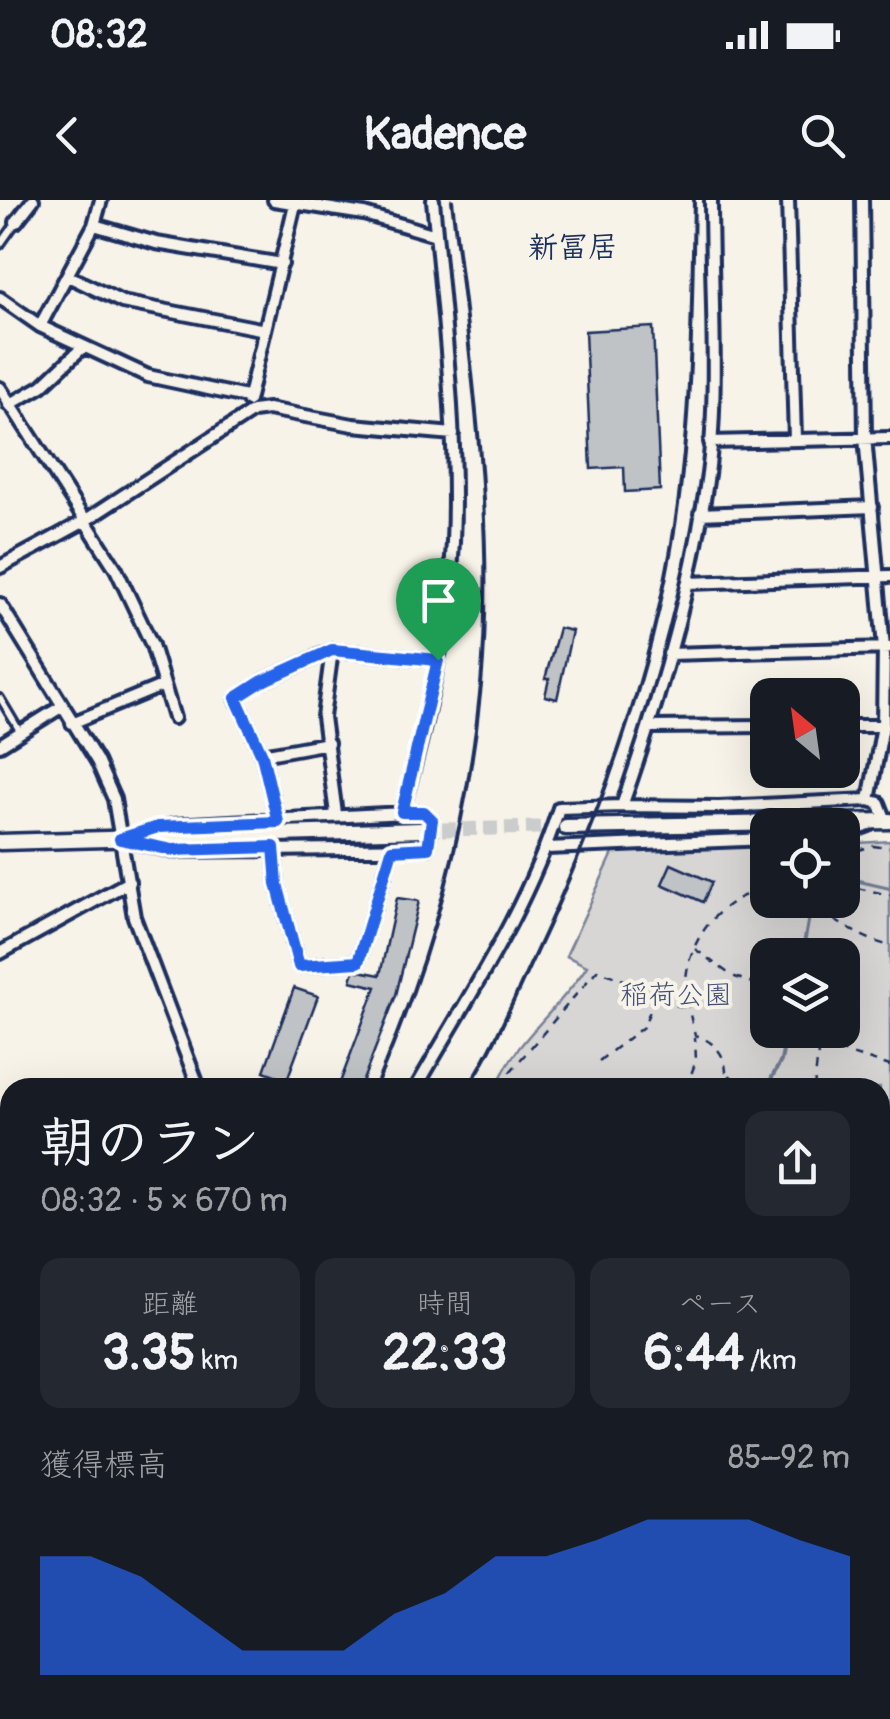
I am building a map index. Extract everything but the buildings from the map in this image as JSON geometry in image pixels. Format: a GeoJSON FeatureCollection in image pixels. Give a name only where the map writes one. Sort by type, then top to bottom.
{"type":"FeatureCollection","features":[{"type":"Feature","properties":{"kind":"street"},"geometry":{"type":"LineString","coordinates":[[16,222],[34,200]]}},
{"type":"Feature","properties":{"kind":"street"},"geometry":{"type":"LineString","coordinates":[[40,326],[94,225],[101,200]]}},
{"type":"Feature","properties":{"kind":"street"},"geometry":{"type":"LineString","coordinates":[[274,200],[364,214],[436,235]]}},
{"type":"Feature","properties":{"kind":"street"},"geometry":{"type":"LineString","coordinates":[[402,812],[438,660],[453,544],[453,434],[433,200]]}},
{"type":"Feature","properties":{"kind":"street"},"geometry":{"type":"LineString","coordinates":[[622,806],[670,654],[700,514],[710,442],[712,200]]}},
{"type":"Feature","properties":{"kind":"street"},"geometry":{"type":"LineString","coordinates":[[788,200],[795,439]]}},
{"type":"Feature","properties":{"kind":"street"},"geometry":{"type":"LineString","coordinates":[[862,200],[865,437],[884,576],[887,648],[883,726],[869,800]]}},
{"type":"Feature","properties":{"kind":"street"},"geometry":{"type":"LineString","coordinates":[[253,411],[246,397],[296,202]]}},
{"type":"Feature","properties":{"kind":"street"},"geometry":{"type":"LineString","coordinates":[[94,225],[156,243],[282,264]]}},
{"type":"Feature","properties":{"kind":"street"},"geometry":{"type":"LineString","coordinates":[[68,276],[122,302],[264,330]]}},
{"type":"Feature","properties":{"kind":"street"},"geometry":{"type":"LineString","coordinates":[[0,298],[40,326],[148,376],[246,397]]}},
{"type":"Feature","properties":{"kind":"street"},"geometry":{"type":"LineString","coordinates":[[9,404],[42,386],[83,346]]}},
{"type":"Feature","properties":{"kind":"street"},"geometry":{"type":"LineString","coordinates":[[0,388],[116,570],[138,612],[174,718]]}},
{"type":"Feature","properties":{"kind":"street"},"geometry":{"type":"LineString","coordinates":[[0,567],[83,522],[253,411],[268,409],[353,425],[453,434]]}},
{"type":"Feature","properties":{"kind":"street"},"geometry":{"type":"LineString","coordinates":[[710,442],[890,438]]}},
{"type":"Feature","properties":{"kind":"street"},"geometry":{"type":"LineString","coordinates":[[700,514],[872,506]]}},
{"type":"Feature","properties":{"kind":"street"},"geometry":{"type":"LineString","coordinates":[[688,583],[884,576]]}},
{"type":"Feature","properties":{"kind":"street"},"geometry":{"type":"LineString","coordinates":[[0,604],[97,761],[114,799],[128,882],[151,970],[194,1078]]}},
{"type":"Feature","properties":{"kind":"street"},"geometry":{"type":"LineString","coordinates":[[670,654],[887,648]]}},
{"type":"Feature","properties":{"kind":"street"},"geometry":{"type":"LineString","coordinates":[[278,822],[262,755],[236,698],[261,682],[332,650],[438,660]]}},
{"type":"Feature","properties":{"kind":"street"},"geometry":{"type":"LineString","coordinates":[[332,650],[323,717],[336,814]]}},
{"type":"Feature","properties":{"kind":"street"},"geometry":{"type":"LineString","coordinates":[[72,723],[164,684]]}},
{"type":"Feature","properties":{"kind":"street"},"geometry":{"type":"LineString","coordinates":[[0,744],[61,707]]}},
{"type":"Feature","properties":{"kind":"street"},"geometry":{"type":"LineString","coordinates":[[649,727],[750,726]]}},
{"type":"Feature","properties":{"kind":"street"},"geometry":{"type":"LineString","coordinates":[[860,726],[883,726]]}},
{"type":"Feature","properties":{"kind":"street"},"geometry":{"type":"LineString","coordinates":[[262,755],[328,743]]}},
{"type":"Feature","properties":{"kind":"street"},"geometry":{"type":"LineString","coordinates":[[422,1078],[490,967],[547,848],[560,808],[719,808],[869,800],[879,803],[884,821]]}},
{"type":"Feature","properties":{"kind":"street"},"geometry":{"type":"LineString","coordinates":[[424,812],[432,820],[428,848],[338,852],[274,847],[172,850],[120,839],[158,827],[278,822],[336,814],[424,812]]}},
{"type":"Feature","properties":{"kind":"street"},"geometry":{"type":"LineString","coordinates":[[566,827],[884,821]]}},
{"type":"Feature","properties":{"kind":"street"},"geometry":{"type":"LineString","coordinates":[[860,830],[884,821]]}},
{"type":"Feature","properties":{"kind":"street"},"geometry":{"type":"LineString","coordinates":[[0,842],[421,830]]}},
{"type":"Feature","properties":{"kind":"street"},"geometry":{"type":"LineString","coordinates":[[547,848],[750,840]]}},
{"type":"Feature","properties":{"kind":"street"},"geometry":{"type":"LineString","coordinates":[[274,847],[277,884],[299,966],[358,962],[392,850]]}},
{"type":"Feature","properties":{"kind":"street"},"geometry":{"type":"LineString","coordinates":[[0,953],[128,882]]}},
{"type":"Feature","properties":{"kind":"lane"},"geometry":{"type":"LineString","coordinates":[[0,245],[16,222]]}},
{"type":"Feature","properties":{"kind":"lane"},"geometry":{"type":"LineString","coordinates":[[0,698],[21,733]]}},
{"type":"Feature","properties":{"kind":"path"},"geometry":{"type":"LineString","coordinates":[[860,850],[873,846],[890,848]]}},
{"type":"Feature","properties":{"kind":"path"},"geometry":{"type":"LineString","coordinates":[[860,889],[890,895]]}},
{"type":"Feature","properties":{"kind":"path"},"geometry":{"type":"LineString","coordinates":[[690,1078],[696,1061],[695,1036],[686,986],[694,948],[720,911],[750,893]]}},
{"type":"Feature","properties":{"kind":"path"},"geometry":{"type":"LineString","coordinates":[[827,918],[837,926],[890,946]]}},
{"type":"Feature","properties":{"kind":"path"},"geometry":{"type":"LineString","coordinates":[[694,948],[732,976],[750,982]]}},
{"type":"Feature","properties":{"kind":"path"},"geometry":{"type":"LineString","coordinates":[[509,1078],[510,1072],[596,970],[648,990],[655,1001],[689,1008]]}},
{"type":"Feature","properties":{"kind":"path"},"geometry":{"type":"LineString","coordinates":[[599,1061],[643,1027],[655,1001]]}},
{"type":"Feature","properties":{"kind":"path"},"geometry":{"type":"LineString","coordinates":[[695,1036],[718,1048],[732,1078]]}},
{"type":"Feature","properties":{"kind":"path"},"geometry":{"type":"LineString","coordinates":[[815,1078],[819,1048]]}},
{"type":"Feature","properties":{"kind":"path"},"geometry":{"type":"LineString","coordinates":[[832,1048],[890,1066]]}},
{"type":"Feature","properties":{"kind":"green space","name":"稲荷公園"},"geometry":{"type":"Polygon","coordinates":[[[890,841],[890,1078],[501,1078],[526,1039],[587,966],[566,956],[615,849],[750,846],[750,918],[860,918],[860,843],[890,841]]]}},
{"type":"Feature","properties":{"kind":"waterway"},"geometry":{"type":"LineString","coordinates":[[860,881],[890,888]]}},
{"type":"Feature","properties":{"kind":"waterway"},"geometry":{"type":"LineString","coordinates":[[805,938],[809,918]]}},
{"type":"Feature","properties":{"kind":"waterway"},"geometry":{"type":"LineString","coordinates":[[772,1078],[784,1048]]}},
{"type":"Feature","properties":{"kind":"tunnel"},"geometry":{"type":"LineString","coordinates":[[421,830],[565,827]]}},
{"type":"Feature","properties":{"kind":"railway"},"geometry":{"type":"LineString","coordinates":[[379,1078],[413,990],[444,891],[467,789],[481,685],[485,624],[483,503],[452,200]]}},
{"type":"Feature","properties":{"kind":"railway"},"geometry":{"type":"LineString","coordinates":[[474,1078],[504,1021],[586,839],[645,663],[672,542],[685,446],[694,200]]}},
{"type":"Feature","properties":{"kind":"district","name":"新冨居"},"geometry":{"type":"Point","coordinates":[573,247]}},
{"type":"Feature","properties":{"kind":"route"},"geometry":{"type":"LineString","coordinates":[[332,650],[438,660],[424,733],[402,812],[424,812],[432,820],[428,848],[392,850],[358,962],[299,966],[277,884],[274,847],[172,850],[120,839],[158,827],[278,822],[262,755],[236,698],[261,682],[332,650]]}}]}
